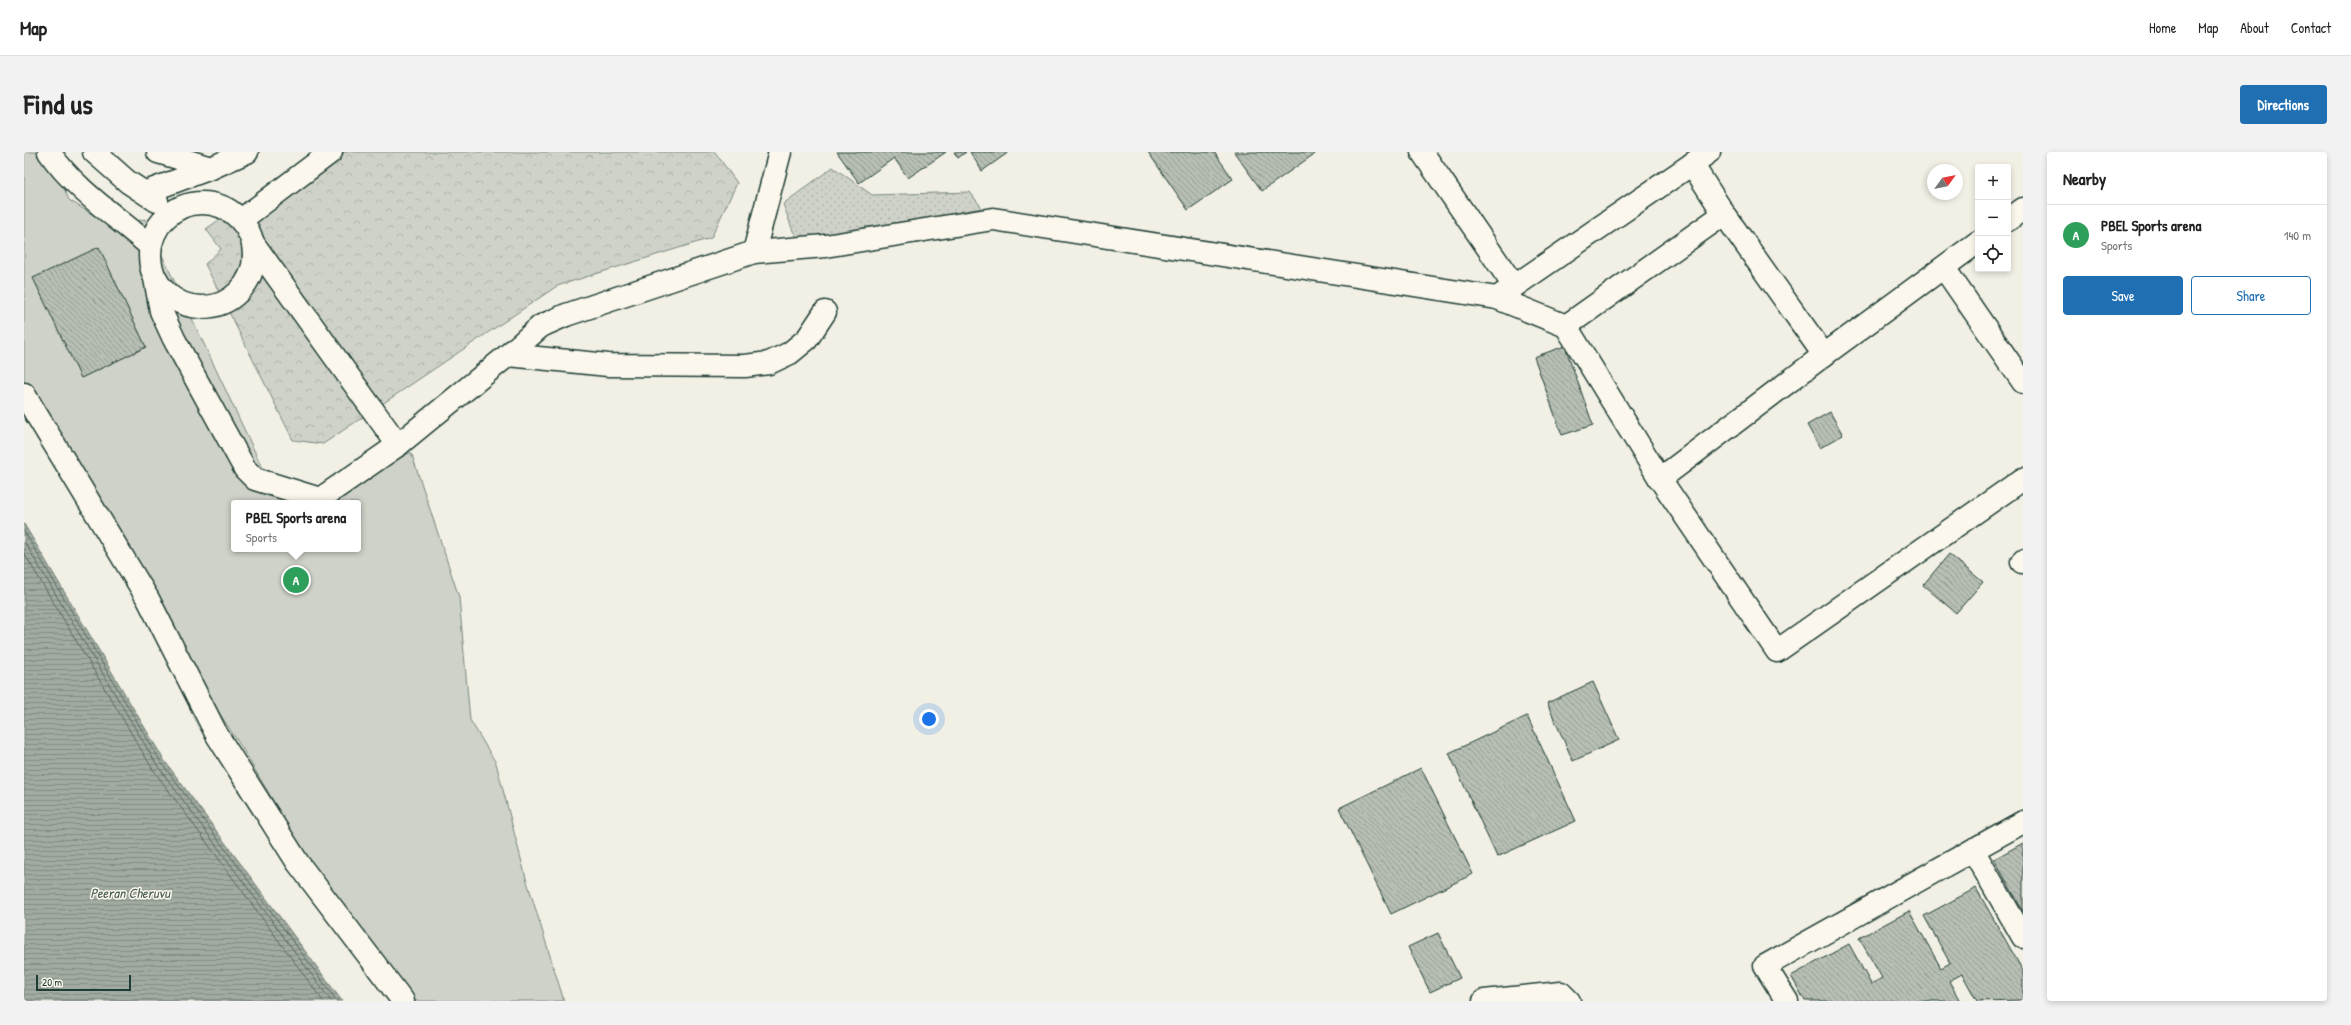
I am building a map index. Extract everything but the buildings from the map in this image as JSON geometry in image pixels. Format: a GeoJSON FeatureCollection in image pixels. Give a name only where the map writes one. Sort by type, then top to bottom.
{"type":"FeatureCollection","features":[{"type":"Feature","properties":{"kind":"street"},"geometry":{"type":"LineString","coordinates":[[49,152],[68,178],[82,192],[108,210],[150,246]]}},
{"type":"Feature","properties":{"kind":"street"},"geometry":{"type":"LineString","coordinates":[[94,152],[171,213]]}},
{"type":"Feature","properties":{"kind":"street"},"geometry":{"type":"LineString","coordinates":[[158,152],[212,168]]}},
{"type":"Feature","properties":{"kind":"street"},"geometry":{"type":"LineString","coordinates":[[137,187],[212,168],[247,152]]}},
{"type":"Feature","properties":{"kind":"street"},"geometry":{"type":"LineString","coordinates":[[241,220],[331,152]]}},
{"type":"Feature","properties":{"kind":"street"},"geometry":{"type":"LineString","coordinates":[[754,252],[780,152]]}},
{"type":"Feature","properties":{"kind":"street"},"geometry":{"type":"LineString","coordinates":[[1422,152],[1506,292]]}},
{"type":"Feature","properties":{"kind":"street"},"geometry":{"type":"LineString","coordinates":[[1506,292],[1700,158],[1724,214],[1824,355]]}},
{"type":"Feature","properties":{"kind":"street"},"geometry":{"type":"LineString","coordinates":[[398,445],[253,243],[241,220],[229,210],[207,203],[185,206],[171,213],[158,227],[150,246],[150,262],[155,278],[161,311],[174,339],[245,469],[255,479],[320,499],[398,445],[508,356],[541,326],[754,252],[825,246],[993,219],[1506,292],[1566,326],[1660,478],[1777,650],[2023,479]]}},
{"type":"Feature","properties":{"kind":"street"},"geometry":{"type":"LineString","coordinates":[[2011,218],[2023,209]]}},
{"type":"Feature","properties":{"kind":"street"},"geometry":{"type":"LineString","coordinates":[[1566,326],[1724,214]]}},
{"type":"Feature","properties":{"kind":"street"},"geometry":{"type":"LineString","coordinates":[[155,278],[164,292],[178,302],[194,307],[211,307],[227,301],[236,294],[250,277],[254,261],[253,243]]}},
{"type":"Feature","properties":{"kind":"street"},"geometry":{"type":"LineString","coordinates":[[1660,478],[1975,244]]}},
{"type":"Feature","properties":{"kind":"street"},"geometry":{"type":"LineString","coordinates":[[1944,268],[2023,382]]}},
{"type":"Feature","properties":{"kind":"street"},"geometry":{"type":"LineString","coordinates":[[508,356],[608,365],[745,366],[769,363],[790,353],[807,339],[825,312]]}},
{"type":"Feature","properties":{"kind":"street"},"geometry":{"type":"LineString","coordinates":[[24,394],[148,599],[217,735],[298,863],[404,1001]]}},
{"type":"Feature","properties":{"kind":"street"},"geometry":{"type":"LineString","coordinates":[[1787,1001],[1765,966],[2023,822]]}},
{"type":"Feature","properties":{"kind":"street"},"geometry":{"type":"LineString","coordinates":[[1973,850],[2023,937]]}},
{"type":"Feature","properties":{"kind":"street"},"geometry":{"type":"LineString","coordinates":[[1484,1001],[1561,993],[1569,1001]]}},
{"type":"Feature","properties":{"kind":"green space"},"geometry":{"type":"Polygon","coordinates":[[[24,152],[49,152],[69,200],[111,226],[145,219],[269,482],[324,499],[411,452],[459,597],[470,720],[496,763],[526,878],[564,1001],[415,1001],[357,929],[303,851],[242,748],[179,651],[24,383],[24,152]]]}},
{"type":"Feature","properties":{"kind":"green space"},"geometry":{"type":"Polygon","coordinates":[[[316,152],[715,152],[737,183],[711,238],[557,286],[323,444],[293,440],[205,264],[221,249],[206,229],[316,152]]]}},
{"type":"Feature","properties":{"kind":"green space"},"geometry":{"type":"Polygon","coordinates":[[[833,167],[872,195],[970,192],[982,208],[800,242],[793,231],[783,204],[833,167]]]}},
{"type":"Feature","properties":{"kind":"water","name":"Peeran Cheruvu"},"geometry":{"type":"Polygon","coordinates":[[[24,524],[164,760],[342,1001],[24,1001],[24,524]]]}},
{"type":"Feature","properties":{"kind":"place","name":"PBEL Sports arena"},"geometry":{"type":"Point","coordinates":[296,580]}}]}
